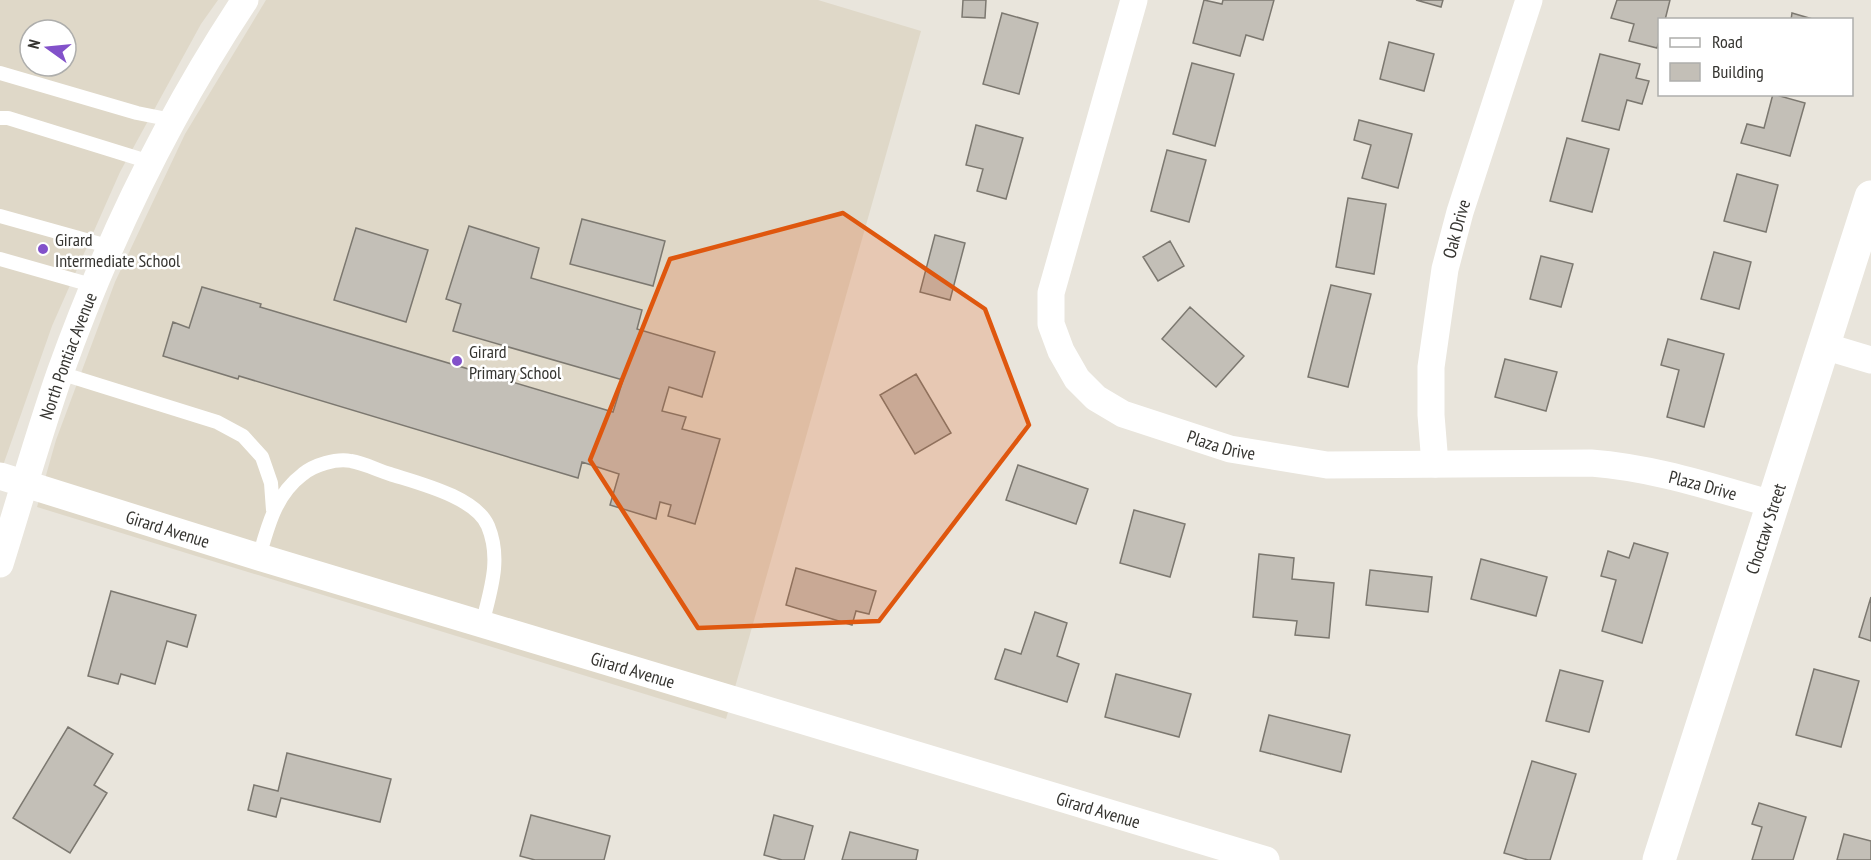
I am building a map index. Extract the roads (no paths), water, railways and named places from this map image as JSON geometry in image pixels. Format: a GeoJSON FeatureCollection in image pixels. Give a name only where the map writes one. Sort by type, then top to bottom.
{"type":"FeatureCollection","features":[{"type":"Feature","properties":{"kind":"street","name":"North Pontiac Avenue"},"geometry":{"type":"LineString","coordinates":[[0,564],[60,373],[111,248],[172,120],[245,0]]}},
{"type":"Feature","properties":{"kind":"street","name":"Plaza Drive"},"geometry":{"type":"LineString","coordinates":[[1134,0],[1051,293],[1051,324],[1061,351],[1077,379],[1096,398],[1123,414],[1230,449],[1327,465],[1591,463],[1626,466],[1664,472],[1772,504]]}},
{"type":"Feature","properties":{"kind":"street","name":"Oak Drive"},"geometry":{"type":"LineString","coordinates":[[1434,464],[1431,367],[1445,269],[1460,212],[1528,0]]}},
{"type":"Feature","properties":{"kind":"street","name":"Choctaw Street"},"geometry":{"type":"LineString","coordinates":[[1659,860],[1871,197]]}},
{"type":"Feature","properties":{"kind":"street"},"geometry":{"type":"LineString","coordinates":[[1824,346],[1871,360]]}},
{"type":"Feature","properties":{"kind":"street","name":"Girard Avenue"},"geometry":{"type":"LineString","coordinates":[[0,476],[482,625],[1266,860]]}},
{"type":"Feature","properties":{"kind":"lane"},"geometry":{"type":"LineString","coordinates":[[0,73],[137,113],[172,120]]}},
{"type":"Feature","properties":{"kind":"lane"},"geometry":{"type":"LineString","coordinates":[[0,118],[8,118],[150,162]]}},
{"type":"Feature","properties":{"kind":"lane"},"geometry":{"type":"LineString","coordinates":[[0,216],[111,248]]}},
{"type":"Feature","properties":{"kind":"lane"},"geometry":{"type":"LineString","coordinates":[[0,259],[95,286]]}},
{"type":"Feature","properties":{"kind":"lane"},"geometry":{"type":"LineString","coordinates":[[60,373],[217,422],[243,436],[262,457],[271,483],[273,510]]}},
{"type":"Feature","properties":{"kind":"lane"},"geometry":{"type":"LineString","coordinates":[[259,557],[273,510],[287,489],[304,473],[325,463],[349,460],[449,492],[487,523],[494,545],[495,568],[482,625]]}},
{"type":"Feature","properties":{"kind":"place","name":"Girard Intermediate School"},"geometry":{"type":"Point","coordinates":[43,249]}},
{"type":"Feature","properties":{"kind":"place","name":"Girard Primary School"},"geometry":{"type":"Point","coordinates":[457,361]}}]}
